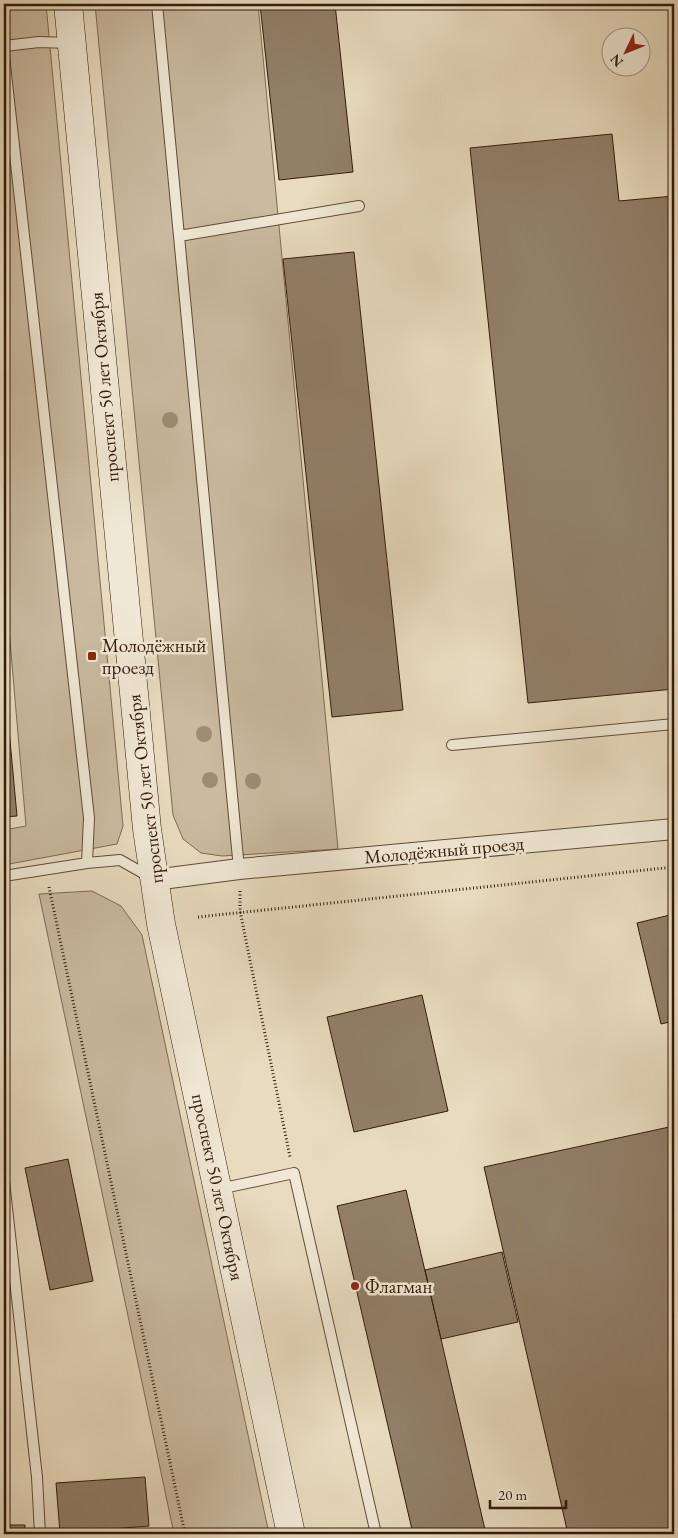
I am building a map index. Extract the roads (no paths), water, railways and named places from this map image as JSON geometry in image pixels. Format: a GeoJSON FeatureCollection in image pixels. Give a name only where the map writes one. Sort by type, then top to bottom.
{"type":"FeatureCollection","features":[{"type":"Feature","properties":{"kind":"main road","name":"проспект 50 лет Октября"},"geometry":{"type":"LineString","coordinates":[[68,4],[130,653],[154,880],[291,1534]]}},
{"type":"Feature","properties":{"kind":"street","name":"Молодёжный проезд"},"geometry":{"type":"LineString","coordinates":[[154,880],[239,869],[674,829]]}},
{"type":"Feature","properties":{"kind":"lane"},"geometry":{"type":"LineString","coordinates":[[157,4],[239,869]]}},
{"type":"Feature","properties":{"kind":"lane"},"geometry":{"type":"LineString","coordinates":[[4,46],[39,42],[72,43]]}},
{"type":"Feature","properties":{"kind":"lane"},"geometry":{"type":"LineString","coordinates":[[4,56],[89,818],[88,863]]}},
{"type":"Feature","properties":{"kind":"lane"},"geometry":{"type":"LineString","coordinates":[[179,236],[359,206]]}},
{"type":"Feature","properties":{"kind":"lane"},"geometry":{"type":"LineString","coordinates":[[452,745],[674,724]]}},
{"type":"Feature","properties":{"kind":"lane"},"geometry":{"type":"LineString","coordinates":[[4,876],[120,860],[154,880]]}},
{"type":"Feature","properties":{"kind":"lane"},"geometry":{"type":"LineString","coordinates":[[219,1189],[294,1173],[376,1534]]}},
{"type":"Feature","properties":{"kind":"lane"},"geometry":{"type":"LineString","coordinates":[[4,1181],[37,1477],[40,1534]]}},
{"type":"Feature","properties":{"kind":"place","name":"Молодёжный проезд"},"geometry":{"type":"Point","coordinates":[92,656]}},
{"type":"Feature","properties":{"kind":"place","name":"Флагман"},"geometry":{"type":"Point","coordinates":[355,1286]}}]}
